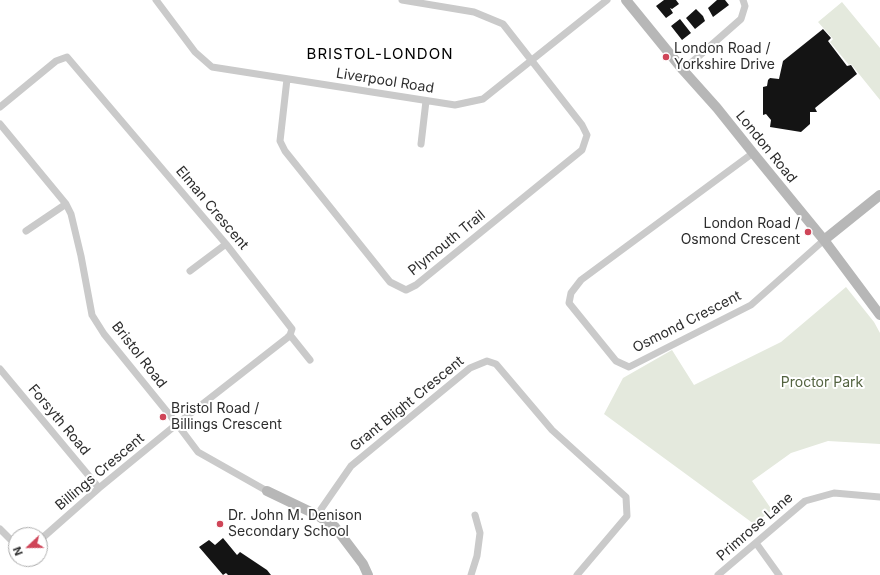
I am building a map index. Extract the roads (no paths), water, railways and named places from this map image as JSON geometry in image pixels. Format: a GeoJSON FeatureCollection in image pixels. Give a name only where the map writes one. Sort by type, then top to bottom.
{"type":"FeatureCollection","features":[{"type":"Feature","properties":{"kind":"street","name":"Liverpool Road"},"geometry":{"type":"LineString","coordinates":[[156,0],[195,52],[212,67],[455,106],[483,99],[607,0]]}},
{"type":"Feature","properties":{"kind":"street"},"geometry":{"type":"LineString","coordinates":[[402,0],[474,12],[502,24],[531,61]]}},
{"type":"Feature","properties":{"kind":"street","name":"London Road"},"geometry":{"type":"LineString","coordinates":[[626,0],[683,70],[717,108],[824,240],[880,315]]}},
{"type":"Feature","properties":{"kind":"street"},"geometry":{"type":"LineString","coordinates":[[683,70],[741,19],[745,6],[743,0]]}},
{"type":"Feature","properties":{"kind":"street","name":"Elman Crescent"},"geometry":{"type":"LineString","coordinates":[[0,107],[56,61],[67,57],[226,244],[292,329],[290,335]]}},
{"type":"Feature","properties":{"kind":"street","name":"Plymouth Trail"},"geometry":{"type":"LineString","coordinates":[[287,79],[280,140],[285,151],[390,282],[406,290],[416,285],[582,150],[587,135],[582,125],[531,61]]}},
{"type":"Feature","properties":{"kind":"street"},"geometry":{"type":"LineString","coordinates":[[421,144],[426,101]]}},
{"type":"Feature","properties":{"kind":"street","name":"Bristol Road"},"geometry":{"type":"LineString","coordinates":[[0,124],[66,204],[71,214],[80,249],[92,315],[104,334],[198,452],[266,491],[317,515],[335,527],[363,564],[368,575]]}},
{"type":"Feature","properties":{"kind":"street","name":"Osmond Crescent"},"geometry":{"type":"LineString","coordinates":[[753,154],[581,280],[570,293],[569,303],[616,361],[629,367],[751,305],[824,240]]}},
{"type":"Feature","properties":{"kind":"street"},"geometry":{"type":"LineString","coordinates":[[824,240],[880,195]]}},
{"type":"Feature","properties":{"kind":"street"},"geometry":{"type":"LineString","coordinates":[[26,231],[66,204]]}},
{"type":"Feature","properties":{"kind":"street"},"geometry":{"type":"LineString","coordinates":[[190,271],[226,244]]}},
{"type":"Feature","properties":{"kind":"street"},"geometry":{"type":"LineString","coordinates":[[177,424],[290,335],[310,360]]}},
{"type":"Feature","properties":{"kind":"street","name":"Grant Blight Crescent"},"geometry":{"type":"LineString","coordinates":[[317,515],[351,466],[470,368],[487,362],[496,364],[552,430],[626,497],[627,516],[577,575]]}},
{"type":"Feature","properties":{"kind":"street","name":"Forsyth Road"},"geometry":{"type":"LineString","coordinates":[[0,369],[99,488]]}},
{"type":"Feature","properties":{"kind":"street","name":"Billings Crescent"},"geometry":{"type":"LineString","coordinates":[[48,533],[99,488],[177,424]]}},
{"type":"Feature","properties":{"kind":"street","name":"Primrose Lane"},"geometry":{"type":"LineString","coordinates":[[718,575],[805,501],[834,493],[880,496]]}},
{"type":"Feature","properties":{"kind":"street"},"geometry":{"type":"LineString","coordinates":[[471,575],[480,533],[476,515]]}},
{"type":"Feature","properties":{"kind":"street"},"geometry":{"type":"LineString","coordinates":[[0,529],[8,537]]}},
{"type":"Feature","properties":{"kind":"street"},"geometry":{"type":"LineString","coordinates":[[756,543],[779,575]]}},
{"type":"Feature","properties":{"kind":"place","name":"London Road / Yorkshire Drive"},"geometry":{"type":"Point","coordinates":[666,57]}},
{"type":"Feature","properties":{"kind":"place","name":"London Road / Osmond Crescent"},"geometry":{"type":"Point","coordinates":[808,232]}},
{"type":"Feature","properties":{"kind":"place","name":"Bristol Road / Billings Crescent"},"geometry":{"type":"Point","coordinates":[163,417]}},
{"type":"Feature","properties":{"kind":"place","name":"Dr. John M. Denison Secondary School"},"geometry":{"type":"Point","coordinates":[220,524]}},
{"type":"Feature","properties":{"kind":"district","name":"BRISTOL-LONDON"},"geometry":{"type":"Point","coordinates":[380,54]}},
{"type":"Feature","properties":{"kind":"park label","name":"Proctor Park"},"geometry":{"type":"Point","coordinates":[822,383]}}]}
